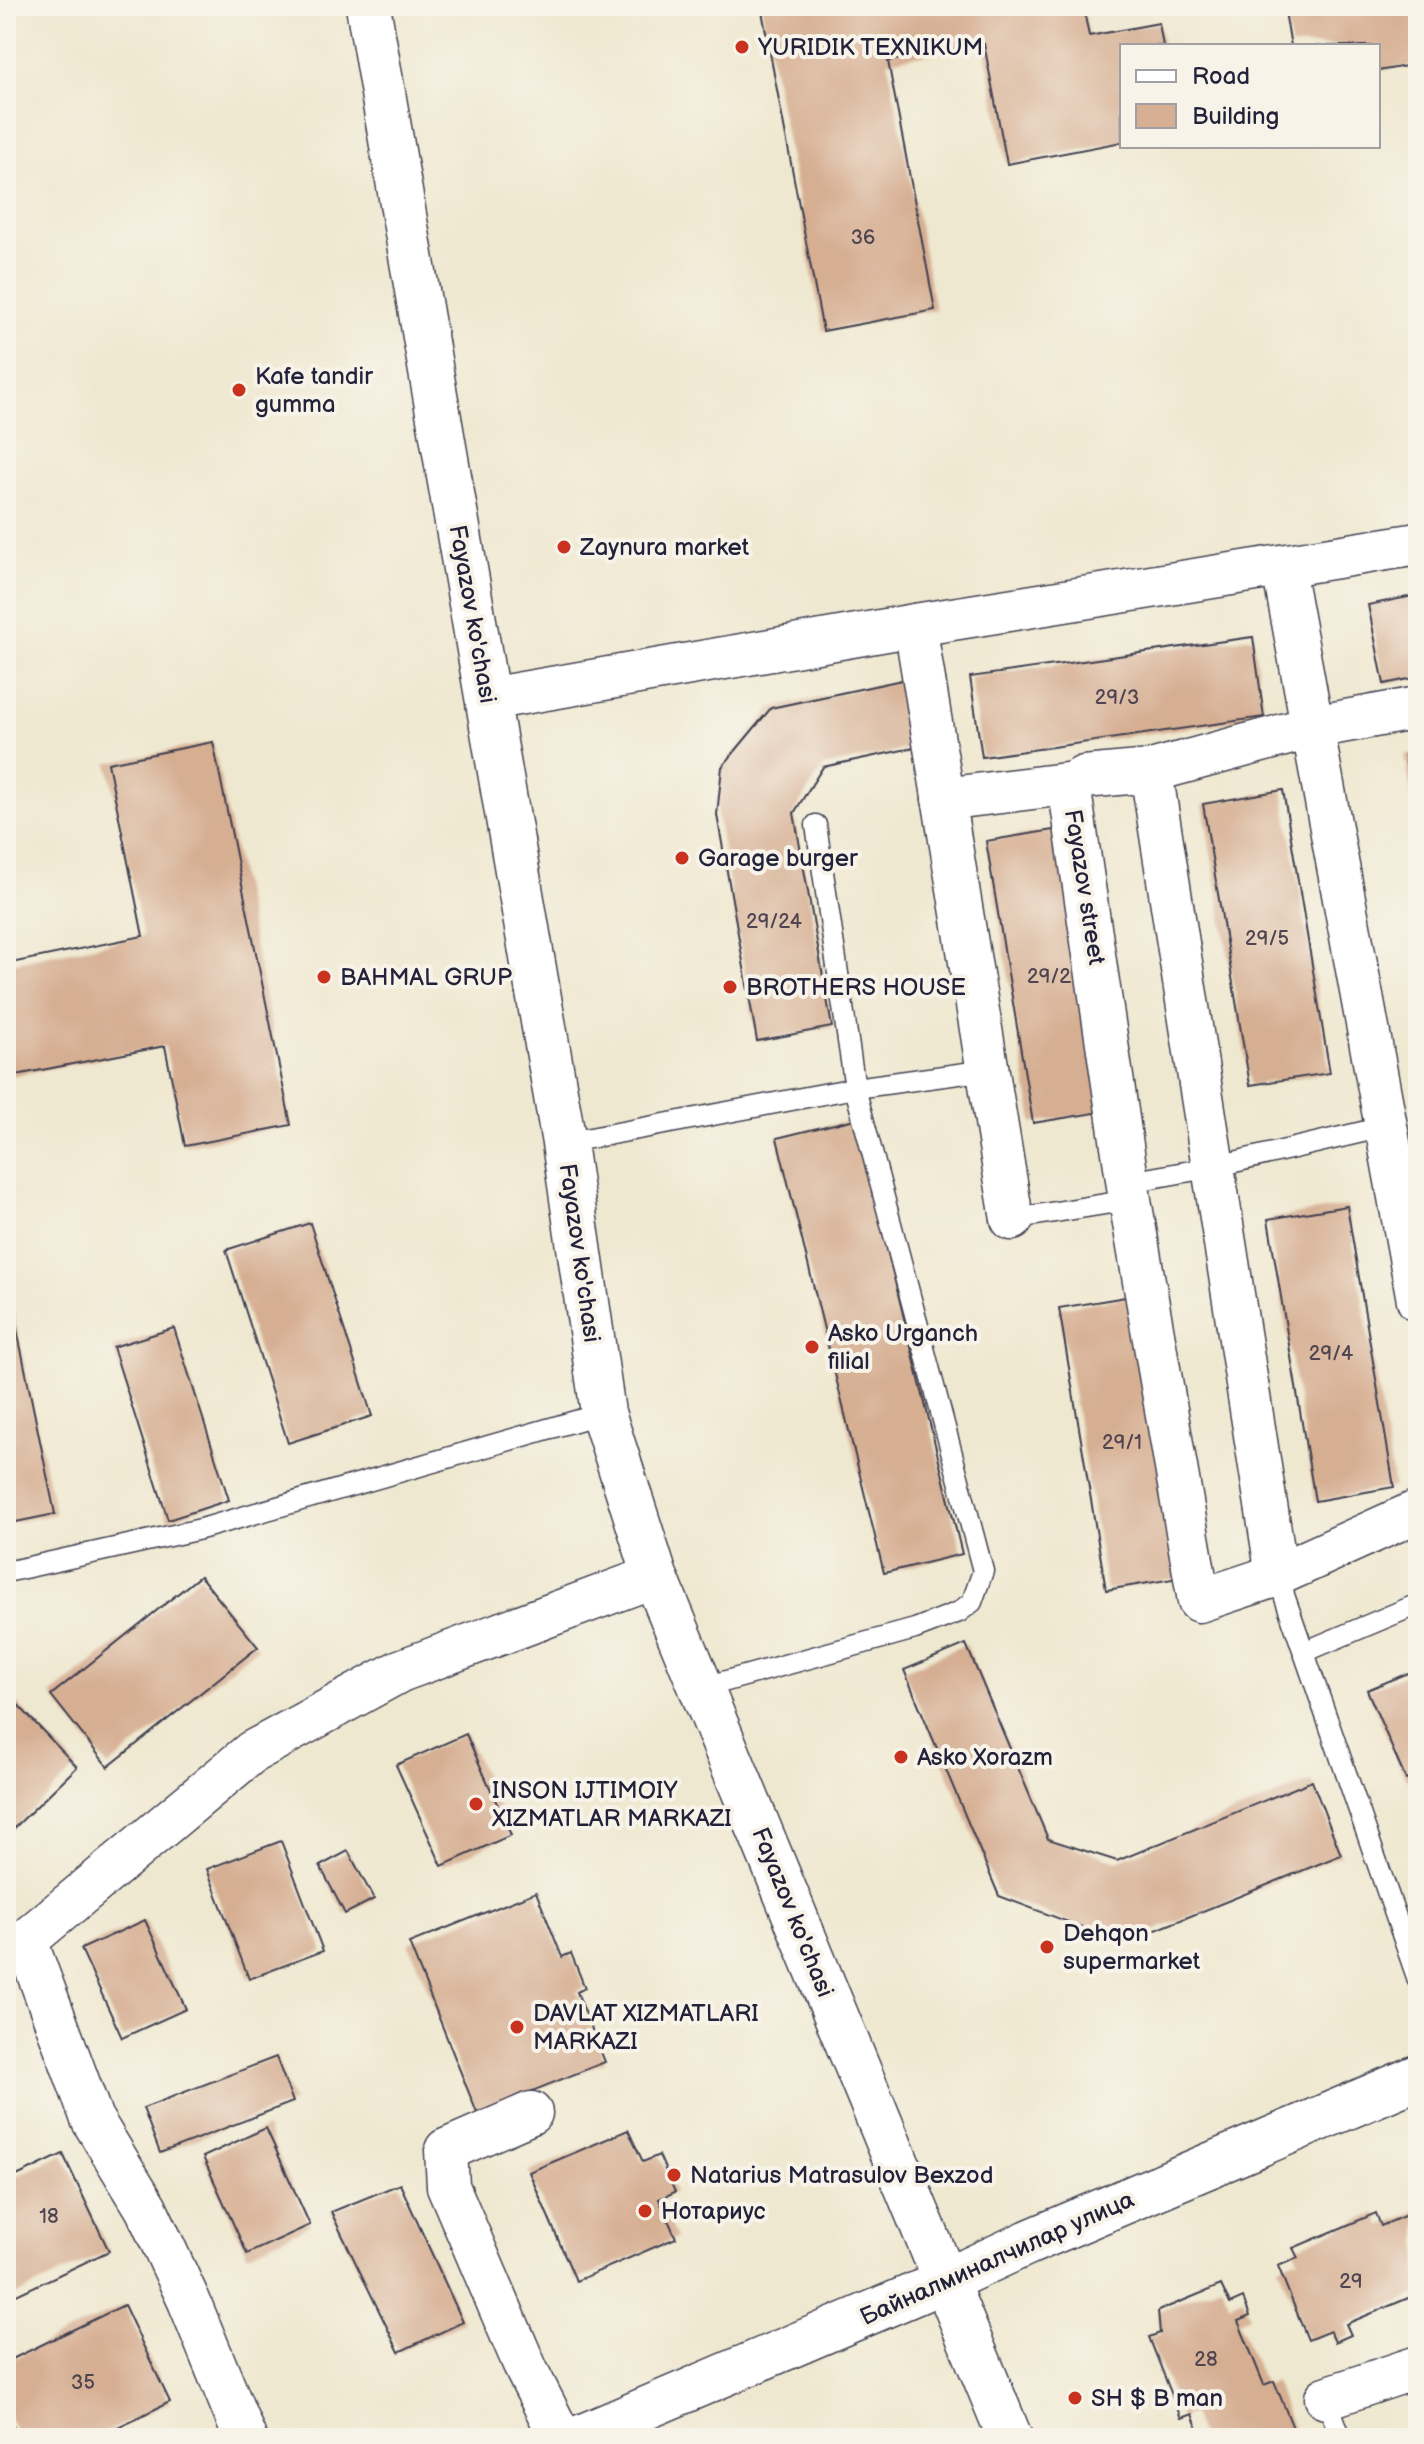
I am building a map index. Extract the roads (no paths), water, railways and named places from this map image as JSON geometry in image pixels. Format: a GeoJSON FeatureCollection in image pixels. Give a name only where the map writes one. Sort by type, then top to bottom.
{"type":"FeatureCollection","features":[{"type":"Feature","properties":{"kind":"main road","name":"Fayazov ko'chasi"},"geometry":{"type":"LineString","coordinates":[[368,6],[564,1143],[603,1413],[655,1576],[1010,2438]]}},
{"type":"Feature","properties":{"kind":"main road","name":"Байналминалчилар улица"},"geometry":{"type":"LineString","coordinates":[[945,2281],[1029,2242],[1418,2077]]}},
{"type":"Feature","properties":{"kind":"street"},"geometry":{"type":"LineString","coordinates":[[488,699],[915,625],[1418,544]]}},
{"type":"Feature","properties":{"kind":"street"},"geometry":{"type":"LineString","coordinates":[[1283,568],[1418,1300]]}},
{"type":"Feature","properties":{"kind":"street"},"geometry":{"type":"LineString","coordinates":[[915,625],[1012,1219]]}},
{"type":"Feature","properties":{"kind":"street"},"geometry":{"type":"LineString","coordinates":[[1313,727],[1418,708]]}},
{"type":"Feature","properties":{"kind":"street","name":"Fayazov street"},"geometry":{"type":"LineString","coordinates":[[1313,727],[1151,771],[1084,777],[1074,783],[1070,791],[1130,1191],[1199,1601],[1277,1575],[1418,1511]]}},
{"type":"Feature","properties":{"kind":"street"},"geometry":{"type":"LineString","coordinates":[[1151,771],[1277,1575]]}},
{"type":"Feature","properties":{"kind":"street"},"geometry":{"type":"LineString","coordinates":[[943,799],[1074,783]]}},
{"type":"Feature","properties":{"kind":"street"},"geometry":{"type":"LineString","coordinates":[[245,2438],[189,2301],[146,2208],[92,2119],[16,1949],[252,1752],[400,1671],[655,1576]]}},
{"type":"Feature","properties":{"kind":"street"},"geometry":{"type":"LineString","coordinates":[[531,2113],[446,2150],[448,2186],[527,2371],[561,2438]]}},
{"type":"Feature","properties":{"kind":"street","name":"Байналминалчилар улица"},"geometry":{"type":"LineString","coordinates":[[576,2438],[945,2281]]}},
{"type":"Feature","properties":{"kind":"street"},"geometry":{"type":"LineString","coordinates":[[1326,2398],[1418,2367]]}},
{"type":"Feature","properties":{"kind":"lane"},"geometry":{"type":"LineString","coordinates":[[701,1688],[915,1629],[959,1612],[972,1602],[983,1571],[855,1088],[816,825]]}},
{"type":"Feature","properties":{"kind":"lane"},"geometry":{"type":"LineString","coordinates":[[564,1143],[855,1088],[988,1070]]}},
{"type":"Feature","properties":{"kind":"lane"},"geometry":{"type":"LineString","coordinates":[[1012,1219],[1388,1126]]}},
{"type":"Feature","properties":{"kind":"lane"},"geometry":{"type":"LineString","coordinates":[[6,1572],[201,1529],[603,1413]]}},
{"type":"Feature","properties":{"kind":"lane"},"geometry":{"type":"LineString","coordinates":[[1277,1575],[1418,1980]]}},
{"type":"Feature","properties":{"kind":"lane"},"geometry":{"type":"LineString","coordinates":[[1304,1652],[1418,1604]]}},
{"type":"Feature","properties":{"kind":"lane"},"geometry":{"type":"LineString","coordinates":[[1326,2398],[1341,2438]]}},
{"type":"Feature","properties":{"kind":"place","name":"YURIDIK TEXNIKUM"},"geometry":{"type":"Point","coordinates":[742,47]}},
{"type":"Feature","properties":{"kind":"place","name":"Kafe tandir gumma"},"geometry":{"type":"Point","coordinates":[239,390]}},
{"type":"Feature","properties":{"kind":"place","name":"Zaynura market"},"geometry":{"type":"Point","coordinates":[564,547]}},
{"type":"Feature","properties":{"kind":"place","name":"Garage burger"},"geometry":{"type":"Point","coordinates":[682,858]}},
{"type":"Feature","properties":{"kind":"place","name":"BAHMAL GRUP"},"geometry":{"type":"Point","coordinates":[324,977]}},
{"type":"Feature","properties":{"kind":"place","name":"BROTHERS HOUSE"},"geometry":{"type":"Point","coordinates":[730,987]}},
{"type":"Feature","properties":{"kind":"place","name":"Asko Urganch filial"},"geometry":{"type":"Point","coordinates":[812,1347]}},
{"type":"Feature","properties":{"kind":"place","name":"Asko Xorazm"},"geometry":{"type":"Point","coordinates":[901,1757]}},
{"type":"Feature","properties":{"kind":"place","name":"INSON IJTIMOIY XIZMATLAR MARKAZI"},"geometry":{"type":"Point","coordinates":[476,1804]}},
{"type":"Feature","properties":{"kind":"place","name":"Dehqon supermarket"},"geometry":{"type":"Point","coordinates":[1047,1947]}},
{"type":"Feature","properties":{"kind":"place","name":"DAVLAT XIZMATLARI MARKAZI"},"geometry":{"type":"Point","coordinates":[517,2027]}},
{"type":"Feature","properties":{"kind":"place","name":"Natarius Matrasulov Bexzod"},"geometry":{"type":"Point","coordinates":[674,2175]}},
{"type":"Feature","properties":{"kind":"place","name":"Нотариус"},"geometry":{"type":"Point","coordinates":[645,2211]}},
{"type":"Feature","properties":{"kind":"place","name":"SH $ B man"},"geometry":{"type":"Point","coordinates":[1075,2398]}}]}
